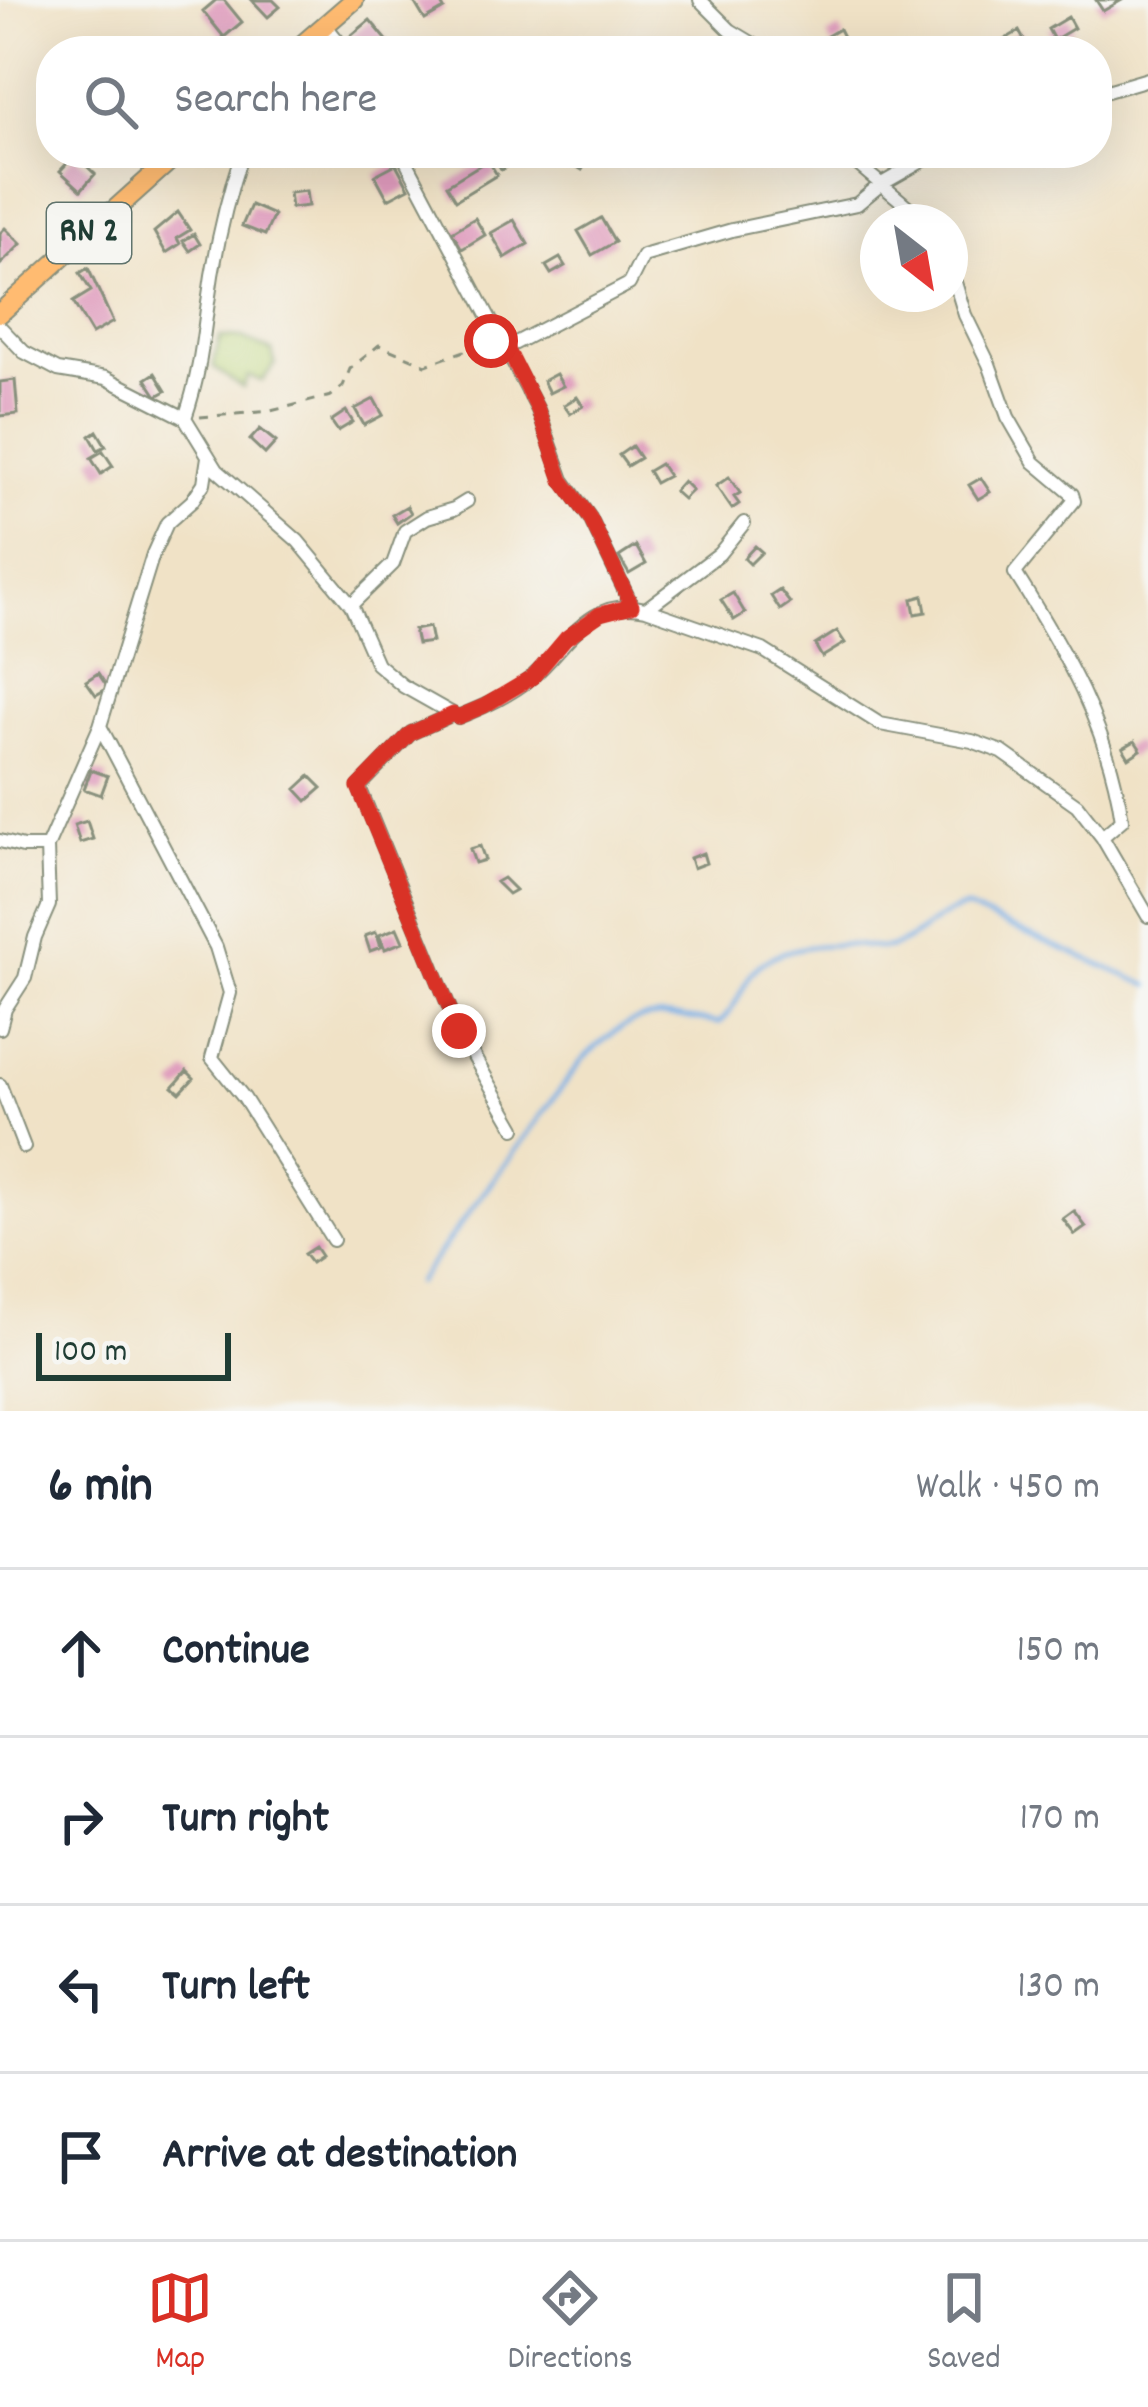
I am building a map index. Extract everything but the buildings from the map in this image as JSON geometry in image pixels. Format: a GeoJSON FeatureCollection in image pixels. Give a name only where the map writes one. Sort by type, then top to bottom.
{"type":"FeatureCollection","features":[{"type":"Feature","properties":{"kind":"main road"},"geometry":{"type":"LineString","coordinates":[[314,36],[354,0]]}},
{"type":"Feature","properties":{"kind":"main road","name":"RN 2"},"geometry":{"type":"LineString","coordinates":[[1,327],[163,168]]}},
{"type":"Feature","properties":{"kind":"street"},"geometry":{"type":"LineString","coordinates":[[700,0],[740,36]]}},
{"type":"Feature","properties":{"kind":"street"},"geometry":{"type":"LineString","coordinates":[[326,26],[334,36]]}},
{"type":"Feature","properties":{"kind":"street"},"geometry":{"type":"LineString","coordinates":[[1112,90],[1148,79]]}},
{"type":"Feature","properties":{"kind":"street"},"geometry":{"type":"LineString","coordinates":[[185,418],[204,350],[206,311],[225,205],[237,168]]}},
{"type":"Feature","properties":{"kind":"street"},"geometry":{"type":"LineString","coordinates":[[410,168],[538,410],[562,480],[590,518],[639,607],[763,650],[880,724],[972,741],[1002,752],[1077,805],[1102,837],[1148,916]]}},
{"type":"Feature","properties":{"kind":"street"},"geometry":{"type":"LineString","coordinates":[[861,168],[904,204]]}},
{"type":"Feature","properties":{"kind":"street"},"geometry":{"type":"LineString","coordinates":[[507,350],[629,284],[643,256],[732,230],[856,205],[910,168]]}},
{"type":"Feature","properties":{"kind":"street"},"geometry":{"type":"LineString","coordinates":[[964,312],[1008,417],[1034,462],[1074,500],[1015,573],[1073,664],[1097,729],[1122,820],[1102,837]]}},
{"type":"Feature","properties":{"kind":"street"},"geometry":{"type":"LineString","coordinates":[[1,327],[24,352],[58,370],[106,378],[185,418],[232,484],[298,541],[351,605],[377,664],[403,686],[458,717],[533,677],[566,638],[600,614],[639,607],[719,554],[744,523]]}},
{"type":"Feature","properties":{"kind":"street"},"geometry":{"type":"LineString","coordinates":[[0,1028],[4,1009],[25,978],[34,937],[50,905],[47,847],[100,726],[153,554],[167,523],[204,483],[208,455]]}},
{"type":"Feature","properties":{"kind":"street"},"geometry":{"type":"LineString","coordinates":[[351,605],[393,564],[405,531],[467,501]]}},
{"type":"Feature","properties":{"kind":"street"},"geometry":{"type":"LineString","coordinates":[[453,714],[411,733],[358,787],[459,1031],[515,1128]]}},
{"type":"Feature","properties":{"kind":"street"},"geometry":{"type":"LineString","coordinates":[[100,726],[216,946],[230,993],[212,1058],[244,1098],[333,1240]]}},
{"type":"Feature","properties":{"kind":"street"},"geometry":{"type":"LineString","coordinates":[[0,841],[23,848],[47,847]]}},
{"type":"Feature","properties":{"kind":"street"},"geometry":{"type":"LineString","coordinates":[[0,1084],[24,1147]]}},
{"type":"Feature","properties":{"kind":"path"},"geometry":{"type":"LineString","coordinates":[[185,418],[271,411],[332,396],[343,386],[350,369],[379,345],[426,365],[491,341],[507,350]]}},
{"type":"Feature","properties":{"kind":"green space"},"geometry":{"type":"Polygon","coordinates":[[[220,337],[242,338],[272,351],[275,364],[262,381],[248,376],[243,388],[213,367],[220,337]]]}},
{"type":"Feature","properties":{"kind":"waterway"},"geometry":{"type":"LineString","coordinates":[[417,1283],[582,1060],[600,1043],[644,1018],[718,1023],[760,964],[779,954],[822,946],[891,947],[966,908],[1148,985]]}},
{"type":"Feature","properties":{"kind":"route"},"geometry":{"type":"LineString","coordinates":[[459,1031],[358,787],[411,733],[484,706],[533,677],[566,638],[600,614],[632,606],[590,518],[562,480],[538,410],[509,352],[491,341]]}}]}
